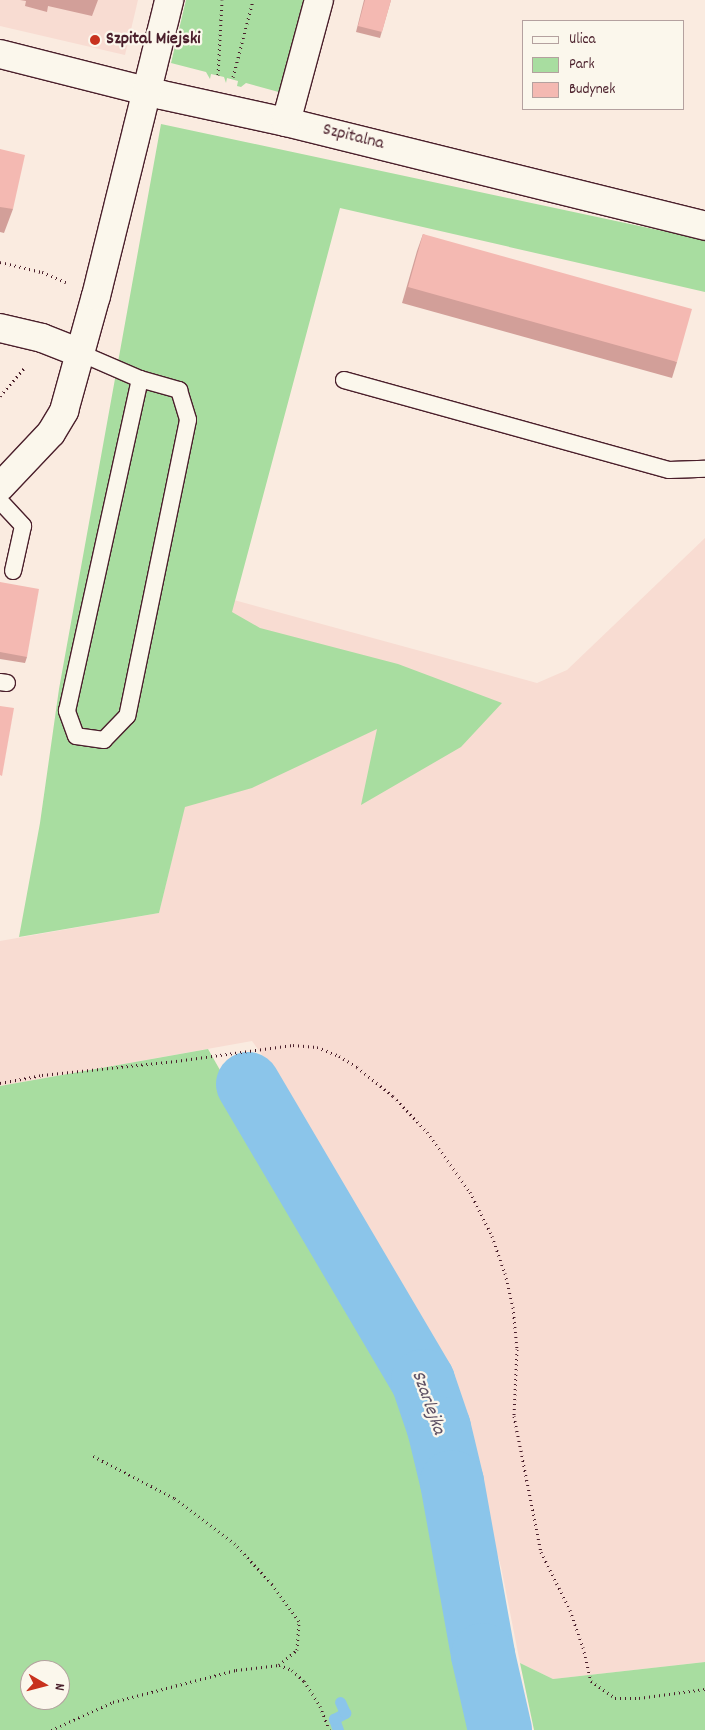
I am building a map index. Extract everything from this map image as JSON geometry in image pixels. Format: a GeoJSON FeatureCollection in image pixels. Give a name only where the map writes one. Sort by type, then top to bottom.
{"type":"FeatureCollection","features":[{"type":"Feature","properties":{"kind":"street"},"geometry":{"type":"LineString","coordinates":[[0,487],[51,433],[64,411],[148,91],[169,0]]}},
{"type":"Feature","properties":{"kind":"street"},"geometry":{"type":"LineString","coordinates":[[286,122],[319,0]]}},
{"type":"Feature","properties":{"kind":"street","name":"Szpitalna"},"geometry":{"type":"LineString","coordinates":[[0,54],[148,91],[286,122],[705,226]]}},
{"type":"Feature","properties":{"kind":"street"},"geometry":{"type":"LineString","coordinates":[[0,328],[42,338],[80,353]]}},
{"type":"Feature","properties":{"kind":"lane"},"geometry":{"type":"LineString","coordinates":[[80,353],[140,379],[179,390],[188,420],[126,716],[104,740],[76,736],[67,711],[140,379]]}},
{"type":"Feature","properties":{"kind":"lane"},"geometry":{"type":"LineString","coordinates":[[344,380],[669,470],[705,469]]}},
{"type":"Feature","properties":{"kind":"lane"},"geometry":{"type":"LineString","coordinates":[[0,501],[23,526],[14,571]]}},
{"type":"Feature","properties":{"kind":"path"},"geometry":{"type":"LineString","coordinates":[[218,81],[222,0]]}},
{"type":"Feature","properties":{"kind":"path"},"geometry":{"type":"LineString","coordinates":[[231,85],[253,0]]}},
{"type":"Feature","properties":{"kind":"path"},"geometry":{"type":"LineString","coordinates":[[0,262],[42,272],[64,280],[69,285]]}},
{"type":"Feature","properties":{"kind":"path"},"geometry":{"type":"LineString","coordinates":[[0,1083],[42,1075],[176,1061],[294,1044],[317,1047],[339,1056],[357,1067],[394,1096],[427,1132],[470,1192],[492,1236],[505,1273],[513,1307],[517,1349],[514,1416],[541,1552],[570,1610],[591,1681],[615,1698],[639,1698],[705,1689]]}},
{"type":"Feature","properties":{"kind":"path"},"geometry":{"type":"LineString","coordinates":[[91,1455],[174,1498],[235,1544],[272,1584],[299,1621],[297,1650],[279,1665]]}},
{"type":"Feature","properties":{"kind":"path"},"geometry":{"type":"LineString","coordinates":[[51,1730],[113,1702],[236,1670],[279,1665],[292,1670],[304,1681],[320,1706],[329,1730]]}},
{"type":"Feature","properties":{"kind":"shaded area","name":"Szpital Miejski"},"geometry":{"type":"Polygon","coordinates":[[[0,0],[138,0],[125,55],[0,26],[0,0]]]}},
{"type":"Feature","properties":{"kind":"shaded area"},"geometry":{"type":"Polygon","coordinates":[[[705,538],[705,1662],[553,1679],[520,1663],[501,1567],[442,1356],[292,1097],[252,1041],[0,1086],[0,941],[159,913],[234,600],[537,683],[567,670],[705,538]]]}},
{"type":"Feature","properties":{"kind":"green space"},"geometry":{"type":"Polygon","coordinates":[[[186,0],[312,0],[286,94],[246,83],[241,87],[237,86],[238,81],[227,78],[226,83],[224,77],[211,74],[210,79],[206,72],[171,63],[186,0]]]}},
{"type":"Feature","properties":{"kind":"green space"},"geometry":{"type":"Polygon","coordinates":[[[161,124],[705,240],[705,292],[340,208],[232,612],[260,628],[398,664],[502,703],[461,747],[361,805],[377,729],[252,788],[185,807],[159,913],[19,937],[40,823],[59,689],[161,124]]]}},
{"type":"Feature","properties":{"kind":"green space"},"geometry":{"type":"Polygon","coordinates":[[[208,1049],[395,1377],[459,1596],[489,1730],[0,1730],[0,1086],[208,1049]]]}},
{"type":"Feature","properties":{"kind":"green space"},"geometry":{"type":"Polygon","coordinates":[[[705,1662],[705,1730],[534,1730],[520,1663],[553,1679],[705,1662]]]}},
{"type":"Feature","properties":{"kind":"building"},"geometry":{"type":"Polygon","coordinates":[[[365,0],[391,0],[382,32],[358,26],[365,0]]]}},
{"type":"Feature","properties":{"kind":"building"},"geometry":{"type":"Polygon","coordinates":[[[0,149],[25,155],[13,209],[0,207],[0,149]]]}},
{"type":"Feature","properties":{"kind":"building"},"geometry":{"type":"Polygon","coordinates":[[[423,234],[692,309],[677,362],[408,287],[423,234]]]}},
{"type":"Feature","properties":{"kind":"building"},"geometry":{"type":"Polygon","coordinates":[[[0,582],[39,589],[27,657],[0,652],[0,582]]]}},
{"type":"Feature","properties":{"kind":"building"},"geometry":{"type":"Polygon","coordinates":[[[0,706],[14,708],[2,776],[0,775],[0,706]]]}},
{"type":"Feature","properties":{"kind":"waterway","name":"Szarlejka"},"geometry":{"type":"LineString","coordinates":[[248,1084],[423,1381],[439,1428],[452,1482],[483,1655],[500,1730]]}},
{"type":"Feature","properties":{"kind":"waterway"},"geometry":{"type":"LineString","coordinates":[[338,1730],[334,1719],[345,1713],[340,1702]]}},
{"type":"Feature","properties":{"kind":"place","name":"Szpital Miejski"},"geometry":{"type":"Point","coordinates":[95,40]}}]}
